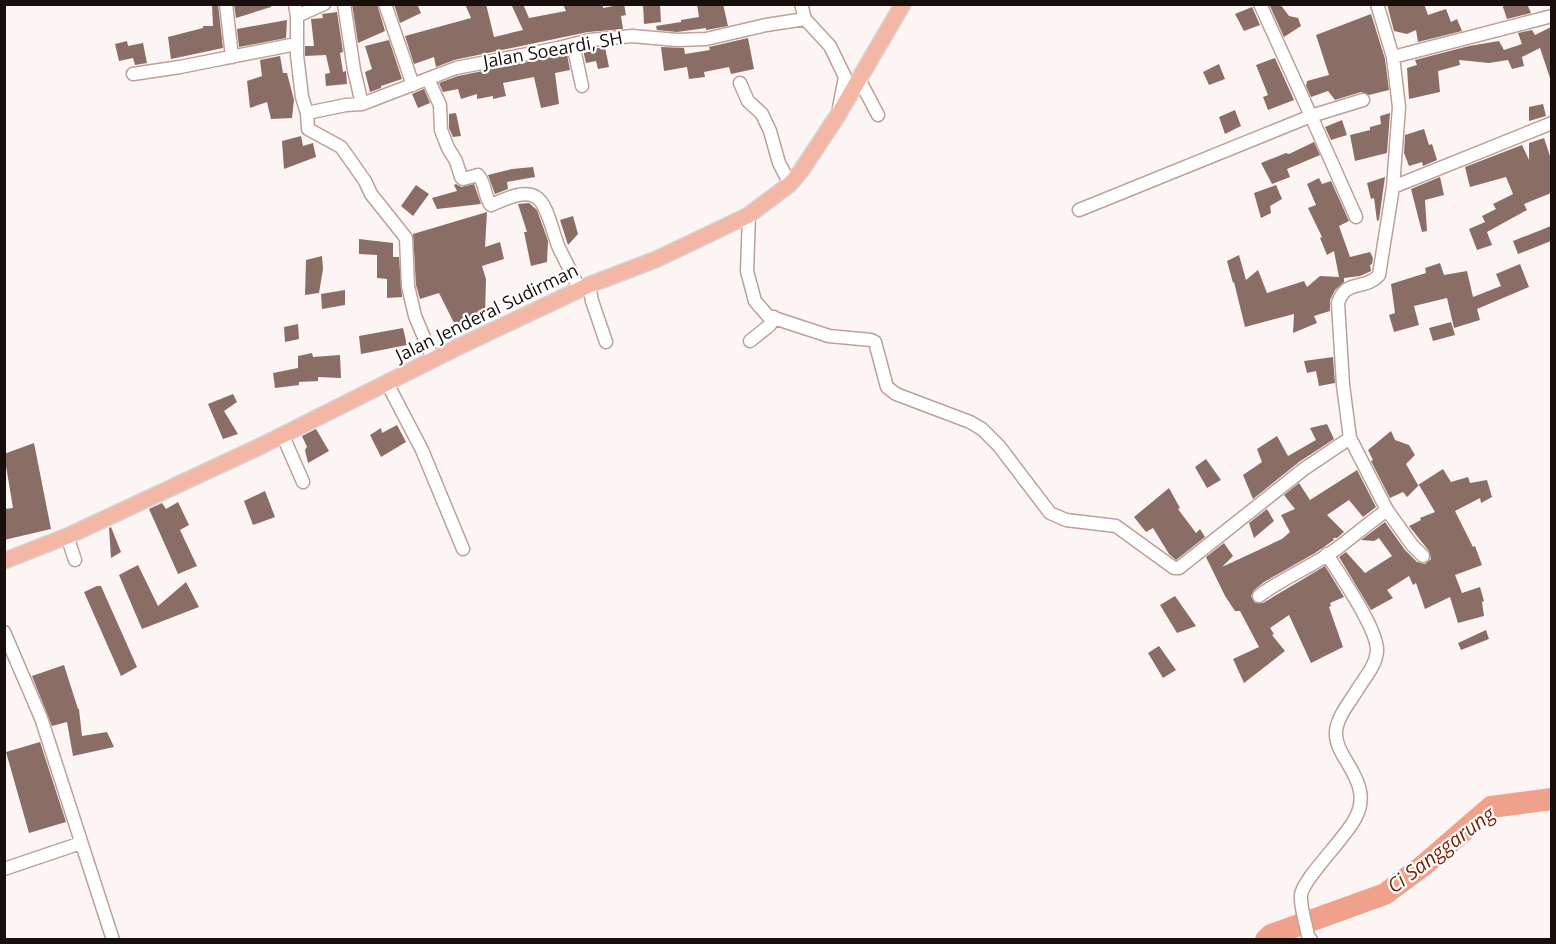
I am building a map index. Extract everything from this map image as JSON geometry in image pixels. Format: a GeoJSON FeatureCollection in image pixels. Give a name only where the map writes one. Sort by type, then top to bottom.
{"type":"FeatureCollection","features":[{"type":"Feature","properties":{"kind":"main road","name":"Jalan Jenderal Sudirman"},"geometry":{"type":"LineString","coordinates":[[4,561],[67,536],[283,436],[433,359],[584,287],[657,259],[749,215],[790,184],[838,115],[903,4]]}},
{"type":"Feature","properties":{"kind":"street"},"geometry":{"type":"LineString","coordinates":[[226,4],[232,57]]}},
{"type":"Feature","properties":{"kind":"street"},"geometry":{"type":"LineString","coordinates":[[324,4],[296,10],[296,44],[308,129],[341,147],[366,181],[371,194],[406,238],[405,268],[408,286],[415,316],[433,359]]}},
{"type":"Feature","properties":{"kind":"street"},"geometry":{"type":"LineString","coordinates":[[344,4],[354,70],[362,104]]}},
{"type":"Feature","properties":{"kind":"street"},"geometry":{"type":"LineString","coordinates":[[385,4],[413,85]]}},
{"type":"Feature","properties":{"kind":"street"},"geometry":{"type":"LineString","coordinates":[[801,4],[805,20],[830,46],[845,77],[838,115]]}},
{"type":"Feature","properties":{"kind":"street"},"geometry":{"type":"LineString","coordinates":[[1260,4],[1356,217]]}},
{"type":"Feature","properties":{"kind":"street"},"geometry":{"type":"LineString","coordinates":[[1377,4],[1393,57],[1399,107],[1393,187],[1379,275],[1375,280],[1349,288],[1342,293],[1338,303],[1343,385],[1350,438],[1387,510],[1412,545],[1424,556]]}},
{"type":"Feature","properties":{"kind":"street"},"geometry":{"type":"LineString","coordinates":[[1393,57],[1551,16]]}},
{"type":"Feature","properties":{"kind":"street","name":"Jalan Soeardi, SH"},"geometry":{"type":"LineString","coordinates":[[307,113],[362,104],[456,68],[610,37],[706,39],[766,25],[805,20]]}},
{"type":"Feature","properties":{"kind":"street"},"geometry":{"type":"LineString","coordinates":[[133,75],[296,44]]}},
{"type":"Feature","properties":{"kind":"street"},"geometry":{"type":"LineString","coordinates":[[573,45],[582,86]]}},
{"type":"Feature","properties":{"kind":"street"},"geometry":{"type":"LineString","coordinates":[[428,79],[440,105],[441,130],[461,177],[464,179],[478,175],[491,205],[514,196],[527,194],[538,198],[544,206],[558,246],[592,301],[606,342]]}},
{"type":"Feature","properties":{"kind":"street"},"geometry":{"type":"LineString","coordinates":[[859,79],[878,115]]}},
{"type":"Feature","properties":{"kind":"street"},"geometry":{"type":"LineString","coordinates":[[740,83],[748,101],[762,114],[770,131],[779,163],[790,184]]}},
{"type":"Feature","properties":{"kind":"street"},"geometry":{"type":"LineString","coordinates":[[1079,210],[1311,116],[1363,100]]}},
{"type":"Feature","properties":{"kind":"street"},"geometry":{"type":"LineString","coordinates":[[1393,187],[1551,123]]}},
{"type":"Feature","properties":{"kind":"street"},"geometry":{"type":"LineString","coordinates":[[749,215],[747,271],[755,301],[768,316],[829,336],[875,342],[887,387],[896,394],[970,422],[982,429],[999,446],[1050,513],[1066,520],[1116,526],[1174,567],[1179,568],[1304,469],[1350,438]]}},
{"type":"Feature","properties":{"kind":"street"},"geometry":{"type":"LineString","coordinates":[[750,341],[770,325],[774,318]]}},
{"type":"Feature","properties":{"kind":"street"},"geometry":{"type":"LineString","coordinates":[[387,383],[422,450],[463,549]]}},
{"type":"Feature","properties":{"kind":"street"},"geometry":{"type":"LineString","coordinates":[[283,436],[303,482]]}},
{"type":"Feature","properties":{"kind":"street"},"geometry":{"type":"LineString","coordinates":[[1259,596],[1275,584],[1327,554],[1387,510]]}},
{"type":"Feature","properties":{"kind":"street"},"geometry":{"type":"LineString","coordinates":[[67,536],[75,560]]}},
{"type":"Feature","properties":{"kind":"street"},"geometry":{"type":"LineString","coordinates":[[1309,938],[1301,898],[1303,887],[1357,817],[1360,803],[1359,782],[1335,733],[1339,718],[1374,664],[1377,652],[1372,626],[1327,554]]}},
{"type":"Feature","properties":{"kind":"street"},"geometry":{"type":"LineString","coordinates":[[4,632],[41,718],[113,939]]}},
{"type":"Feature","properties":{"kind":"street"},"geometry":{"type":"LineString","coordinates":[[4,869],[81,843]]}},
{"type":"Feature","properties":{"kind":"building"},"geometry":{"type":"Polygon","coordinates":[[[212,4],[218,4],[223,48],[171,59],[168,37],[203,28],[203,26],[213,26],[212,4]]]}},
{"type":"Feature","properties":{"kind":"building"},"geometry":{"type":"Polygon","coordinates":[[[234,4],[271,4],[271,7],[236,18],[234,4]]]}},
{"type":"Feature","properties":{"kind":"building"},"geometry":{"type":"Polygon","coordinates":[[[352,4],[377,4],[385,31],[358,43],[352,4]]]}},
{"type":"Feature","properties":{"kind":"building"},"geometry":{"type":"Polygon","coordinates":[[[394,4],[417,4],[421,13],[400,23],[394,4]]]}},
{"type":"Feature","properties":{"kind":"building"},"geometry":{"type":"Polygon","coordinates":[[[465,4],[486,4],[494,37],[523,30],[511,4],[523,4],[529,18],[566,11],[563,4],[603,4],[603,8],[624,4],[626,15],[621,16],[623,29],[588,32],[454,60],[436,67],[434,57],[414,64],[405,36],[471,18],[465,4]]]}},
{"type":"Feature","properties":{"kind":"building"},"geometry":{"type":"Polygon","coordinates":[[[643,4],[660,4],[661,22],[644,24],[643,4]]]}},
{"type":"Feature","properties":{"kind":"building"},"geometry":{"type":"Polygon","coordinates":[[[697,4],[723,4],[728,26],[677,32],[657,30],[656,26],[699,17],[697,4]]]}},
{"type":"Feature","properties":{"kind":"building"},"geometry":{"type":"Polygon","coordinates":[[[1269,4],[1280,4],[1289,16],[1298,18],[1301,26],[1284,37],[1269,4]]]}},
{"type":"Feature","properties":{"kind":"building"},"geometry":{"type":"Polygon","coordinates":[[[1387,4],[1424,4],[1428,15],[1446,9],[1451,22],[1457,19],[1462,31],[1418,42],[1416,30],[1407,34],[1394,31],[1387,4]]]}},
{"type":"Feature","properties":{"kind":"building"},"geometry":{"type":"Polygon","coordinates":[[[1502,4],[1527,4],[1531,13],[1507,19],[1502,4]]]}},
{"type":"Feature","properties":{"kind":"building"},"geometry":{"type":"Polygon","coordinates":[[[1252,7],[1260,25],[1244,31],[1235,14],[1252,7]]]}},
{"type":"Feature","properties":{"kind":"building"},"geometry":{"type":"Polygon","coordinates":[[[337,12],[343,52],[340,53],[343,72],[346,71],[347,84],[326,86],[325,74],[330,73],[326,55],[305,56],[305,46],[314,46],[311,19],[323,18],[322,14],[337,12]]]}},
{"type":"Feature","properties":{"kind":"building"},"geometry":{"type":"Polygon","coordinates":[[[1371,14],[1385,59],[1389,90],[1369,95],[1361,92],[1335,100],[1328,91],[1311,97],[1306,86],[1307,81],[1329,75],[1316,35],[1371,14]]]}},
{"type":"Feature","properties":{"kind":"building"},"geometry":{"type":"Polygon","coordinates":[[[287,20],[286,38],[239,47],[237,29],[287,20]]]}},
{"type":"Feature","properties":{"kind":"building"},"geometry":{"type":"Polygon","coordinates":[[[1551,27],[1551,78],[1540,48],[1522,57],[1524,66],[1512,69],[1508,60],[1489,63],[1459,60],[1460,65],[1438,71],[1440,92],[1409,99],[1407,68],[1417,65],[1415,60],[1499,41],[1504,50],[1522,44],[1518,33],[1532,30],[1535,35],[1551,27]]]}},
{"type":"Feature","properties":{"kind":"building"},"geometry":{"type":"Polygon","coordinates":[[[748,38],[754,69],[731,74],[729,67],[704,72],[705,77],[689,79],[687,67],[664,71],[661,47],[684,48],[685,54],[710,50],[709,47],[748,38]]]}},
{"type":"Feature","properties":{"kind":"building"},"geometry":{"type":"Polygon","coordinates":[[[389,40],[402,79],[370,92],[365,72],[372,69],[365,46],[389,40]]]}},
{"type":"Feature","properties":{"kind":"building"},"geometry":{"type":"Polygon","coordinates":[[[127,41],[128,46],[143,43],[147,63],[135,65],[133,58],[119,61],[115,44],[127,41]]]}},
{"type":"Feature","properties":{"kind":"building"},"geometry":{"type":"Polygon","coordinates":[[[605,47],[609,67],[598,69],[596,61],[586,63],[583,50],[605,47]]]}},
{"type":"Feature","properties":{"kind":"building"},"geometry":{"type":"Polygon","coordinates":[[[567,54],[570,70],[555,73],[559,104],[541,108],[534,77],[503,83],[506,96],[493,99],[493,96],[477,99],[477,94],[461,99],[458,89],[443,92],[439,83],[458,76],[567,54]]]}},
{"type":"Feature","properties":{"kind":"building"},"geometry":{"type":"Polygon","coordinates":[[[280,56],[283,73],[287,73],[294,100],[292,118],[271,119],[267,102],[250,108],[247,81],[262,76],[260,60],[280,56]]]}},
{"type":"Feature","properties":{"kind":"building"},"geometry":{"type":"Polygon","coordinates":[[[1275,58],[1294,100],[1268,110],[1263,97],[1268,95],[1256,65],[1275,58]]]}},
{"type":"Feature","properties":{"kind":"building"},"geometry":{"type":"Polygon","coordinates":[[[1219,64],[1225,79],[1209,85],[1203,72],[1219,64]]]}},
{"type":"Feature","properties":{"kind":"building"},"geometry":{"type":"Polygon","coordinates":[[[424,89],[430,103],[418,108],[412,94],[424,89]]]}},
{"type":"Feature","properties":{"kind":"building"},"geometry":{"type":"Polygon","coordinates":[[[1543,104],[1546,116],[1529,121],[1529,107],[1543,104]]]}},
{"type":"Feature","properties":{"kind":"building"},"geometry":{"type":"Polygon","coordinates":[[[1235,110],[1241,126],[1225,134],[1219,117],[1235,110]]]}},
{"type":"Feature","properties":{"kind":"building"},"geometry":{"type":"Polygon","coordinates":[[[456,113],[461,136],[453,137],[449,128],[449,114],[456,113]]]}},
{"type":"Feature","properties":{"kind":"building"},"geometry":{"type":"Polygon","coordinates":[[[1390,113],[1387,153],[1355,161],[1350,135],[1370,130],[1370,127],[1381,124],[1380,116],[1390,113]]]}},
{"type":"Feature","properties":{"kind":"building"},"geometry":{"type":"Polygon","coordinates":[[[1342,120],[1347,135],[1331,140],[1325,127],[1342,120]]]}},
{"type":"Feature","properties":{"kind":"building"},"geometry":{"type":"Polygon","coordinates":[[[1424,129],[1437,160],[1423,166],[1422,162],[1409,166],[1404,153],[1405,135],[1424,129]]]}},
{"type":"Feature","properties":{"kind":"building"},"geometry":{"type":"Polygon","coordinates":[[[301,136],[303,146],[313,143],[316,157],[284,169],[282,141],[301,136]]]}},
{"type":"Feature","properties":{"kind":"building"},"geometry":{"type":"Polygon","coordinates":[[[1544,138],[1551,159],[1551,193],[1524,204],[1527,210],[1487,232],[1492,245],[1477,250],[1469,229],[1485,222],[1482,216],[1496,209],[1493,204],[1513,194],[1506,177],[1470,187],[1465,167],[1522,145],[1529,160],[1529,143],[1544,138]]]}},
{"type":"Feature","properties":{"kind":"building"},"geometry":{"type":"Polygon","coordinates":[[[1314,142],[1320,155],[1287,169],[1290,177],[1272,184],[1261,163],[1286,153],[1289,154],[1314,142]]]}},
{"type":"Feature","properties":{"kind":"building"},"geometry":{"type":"Polygon","coordinates":[[[533,167],[535,177],[507,182],[508,189],[495,194],[488,175],[533,167]]]}},
{"type":"Feature","properties":{"kind":"building"},"geometry":{"type":"Polygon","coordinates":[[[1385,177],[1377,221],[1374,198],[1371,199],[1367,183],[1385,177]]]}},
{"type":"Feature","properties":{"kind":"building"},"geometry":{"type":"Polygon","coordinates":[[[1440,177],[1444,195],[1425,200],[1427,231],[1422,232],[1411,189],[1440,177]]]}},
{"type":"Feature","properties":{"kind":"building"},"geometry":{"type":"Polygon","coordinates":[[[1319,178],[1322,184],[1331,181],[1349,221],[1339,226],[1350,257],[1370,252],[1373,258],[1370,265],[1371,271],[1360,276],[1344,278],[1344,282],[1335,290],[1330,300],[1330,311],[1314,316],[1317,323],[1293,333],[1294,314],[1245,327],[1227,261],[1239,255],[1246,280],[1258,270],[1267,293],[1304,281],[1307,287],[1320,276],[1339,277],[1334,251],[1327,255],[1320,238],[1322,237],[1308,208],[1316,205],[1307,184],[1319,178]]]}},
{"type":"Feature","properties":{"kind":"building"},"geometry":{"type":"Polygon","coordinates":[[[474,184],[481,204],[437,209],[432,198],[457,191],[454,185],[461,187],[474,184]]]}},
{"type":"Feature","properties":{"kind":"building"},"geometry":{"type":"Polygon","coordinates":[[[416,185],[429,194],[413,216],[401,206],[416,185]]]}},
{"type":"Feature","properties":{"kind":"building"},"geometry":{"type":"Polygon","coordinates":[[[1276,185],[1282,199],[1270,206],[1271,213],[1261,218],[1254,193],[1276,185]]]}},
{"type":"Feature","properties":{"kind":"building"},"geometry":{"type":"Polygon","coordinates":[[[529,203],[537,210],[548,241],[547,262],[531,266],[524,232],[527,232],[518,204],[529,203]]]}},
{"type":"Feature","properties":{"kind":"building"},"geometry":{"type":"Polygon","coordinates":[[[487,212],[485,247],[500,242],[504,259],[482,266],[486,279],[485,314],[456,327],[439,293],[420,299],[416,285],[413,234],[487,212]]]}},
{"type":"Feature","properties":{"kind":"building"},"geometry":{"type":"Polygon","coordinates":[[[573,216],[578,234],[568,245],[560,220],[573,216]]]}},
{"type":"Feature","properties":{"kind":"building"},"geometry":{"type":"Polygon","coordinates":[[[1551,226],[1551,241],[1518,254],[1513,241],[1551,226]]]}},
{"type":"Feature","properties":{"kind":"building"},"geometry":{"type":"Polygon","coordinates":[[[359,239],[393,243],[393,257],[399,257],[402,297],[387,298],[387,279],[377,278],[377,255],[359,254],[359,239]]]}},
{"type":"Feature","properties":{"kind":"building"},"geometry":{"type":"Polygon","coordinates":[[[322,256],[323,269],[319,293],[305,295],[306,260],[322,256]]]}},
{"type":"Feature","properties":{"kind":"building"},"geometry":{"type":"Polygon","coordinates":[[[1440,263],[1444,275],[1467,271],[1473,297],[1501,286],[1496,274],[1520,264],[1529,287],[1477,309],[1480,320],[1454,328],[1447,298],[1414,306],[1419,325],[1394,332],[1389,315],[1395,313],[1391,284],[1426,273],[1425,268],[1440,263]]]}},
{"type":"Feature","properties":{"kind":"building"},"geometry":{"type":"Polygon","coordinates":[[[345,290],[345,305],[322,309],[321,294],[345,290]]]}},
{"type":"Feature","properties":{"kind":"building"},"geometry":{"type":"Polygon","coordinates":[[[1451,322],[1455,335],[1433,341],[1429,328],[1451,322]]]}},
{"type":"Feature","properties":{"kind":"building"},"geometry":{"type":"Polygon","coordinates":[[[298,324],[299,339],[285,342],[284,327],[298,324]]]}},
{"type":"Feature","properties":{"kind":"building"},"geometry":{"type":"Polygon","coordinates":[[[403,328],[407,345],[361,354],[359,336],[403,328]]]}},
{"type":"Feature","properties":{"kind":"building"},"geometry":{"type":"Polygon","coordinates":[[[312,353],[313,357],[340,355],[341,378],[318,377],[318,381],[299,382],[299,385],[275,388],[273,373],[298,368],[298,356],[312,353]]]}},
{"type":"Feature","properties":{"kind":"building"},"geometry":{"type":"Polygon","coordinates":[[[1333,357],[1335,383],[1319,386],[1316,371],[1307,373],[1304,361],[1333,357]]]}},
{"type":"Feature","properties":{"kind":"building"},"geometry":{"type":"Polygon","coordinates":[[[233,394],[237,402],[224,411],[238,434],[223,439],[208,404],[233,394]]]}},
{"type":"Feature","properties":{"kind":"building"},"geometry":{"type":"Polygon","coordinates":[[[1327,424],[1334,439],[1299,462],[1253,499],[1243,475],[1262,462],[1257,449],[1277,436],[1288,456],[1316,440],[1310,428],[1327,424]]]}},
{"type":"Feature","properties":{"kind":"building"},"geometry":{"type":"Polygon","coordinates":[[[397,425],[406,442],[381,457],[370,435],[381,428],[382,433],[397,425]]]}},
{"type":"Feature","properties":{"kind":"building"},"geometry":{"type":"Polygon","coordinates":[[[316,429],[329,451],[308,463],[305,450],[307,447],[302,436],[316,429]]]}},
{"type":"Feature","properties":{"kind":"building"},"geometry":{"type":"Polygon","coordinates":[[[1391,431],[1395,440],[1409,445],[1415,455],[1406,464],[1418,485],[1443,469],[1451,482],[1468,477],[1470,483],[1487,480],[1492,497],[1481,503],[1480,498],[1455,511],[1473,547],[1475,546],[1482,565],[1455,575],[1462,593],[1480,587],[1484,601],[1482,602],[1484,616],[1458,623],[1450,597],[1425,609],[1416,583],[1413,585],[1409,576],[1387,590],[1393,598],[1371,610],[1339,557],[1346,552],[1365,573],[1392,556],[1379,538],[1374,541],[1361,540],[1385,522],[1405,550],[1417,562],[1425,564],[1431,559],[1429,551],[1409,526],[1421,520],[1420,518],[1435,512],[1419,485],[1407,497],[1403,492],[1390,498],[1371,461],[1373,460],[1368,450],[1391,431]]]}},
{"type":"Feature","properties":{"kind":"building"},"geometry":{"type":"Polygon","coordinates":[[[34,443],[51,529],[4,540],[4,509],[13,508],[4,454],[34,443]]]}},
{"type":"Feature","properties":{"kind":"building"},"geometry":{"type":"Polygon","coordinates":[[[1206,459],[1221,480],[1207,488],[1195,467],[1206,459]]]}},
{"type":"Feature","properties":{"kind":"building"},"geometry":{"type":"Polygon","coordinates":[[[1357,470],[1376,507],[1363,517],[1349,500],[1327,515],[1344,532],[1315,553],[1264,582],[1254,590],[1251,596],[1255,603],[1263,603],[1325,566],[1344,597],[1330,603],[1329,607],[1343,647],[1311,663],[1289,615],[1270,628],[1274,634],[1272,635],[1285,651],[1244,683],[1233,659],[1259,647],[1240,611],[1235,611],[1225,596],[1206,557],[1224,543],[1233,556],[1222,567],[1282,539],[1290,532],[1281,515],[1295,509],[1284,495],[1299,483],[1310,500],[1357,470]]]}},
{"type":"Feature","properties":{"kind":"building"},"geometry":{"type":"Polygon","coordinates":[[[1169,488],[1180,508],[1178,509],[1196,533],[1200,529],[1205,537],[1176,560],[1169,554],[1153,528],[1146,532],[1134,517],[1169,488]]]}},
{"type":"Feature","properties":{"kind":"building"},"geometry":{"type":"Polygon","coordinates":[[[265,491],[275,517],[253,525],[244,501],[265,491]]]}},
{"type":"Feature","properties":{"kind":"building"},"geometry":{"type":"Polygon","coordinates":[[[178,502],[189,525],[180,530],[197,566],[178,574],[149,509],[162,503],[166,509],[178,502]]]}},
{"type":"Feature","properties":{"kind":"building"},"geometry":{"type":"Polygon","coordinates":[[[1267,509],[1274,521],[1254,538],[1249,523],[1267,509]]]}},
{"type":"Feature","properties":{"kind":"building"},"geometry":{"type":"Polygon","coordinates":[[[111,527],[121,552],[111,558],[109,528],[111,527]]]}},
{"type":"Feature","properties":{"kind":"building"},"geometry":{"type":"Polygon","coordinates":[[[138,565],[158,606],[186,582],[199,607],[142,629],[119,575],[138,565]]]}},
{"type":"Feature","properties":{"kind":"building"},"geometry":{"type":"Polygon","coordinates":[[[101,586],[137,667],[121,676],[84,592],[101,586]]]}},
{"type":"Feature","properties":{"kind":"building"},"geometry":{"type":"Polygon","coordinates":[[[1175,596],[1196,626],[1177,633],[1160,605],[1175,596]]]}},
{"type":"Feature","properties":{"kind":"building"},"geometry":{"type":"Polygon","coordinates":[[[1486,630],[1489,639],[1461,650],[1458,643],[1486,630]]]}},
{"type":"Feature","properties":{"kind":"building"},"geometry":{"type":"Polygon","coordinates":[[[1159,646],[1176,670],[1163,678],[1148,653],[1159,646]]]}},
{"type":"Feature","properties":{"kind":"building"},"geometry":{"type":"Polygon","coordinates":[[[64,665],[79,709],[82,736],[107,732],[114,747],[73,756],[67,722],[52,726],[32,676],[64,665]]]}},
{"type":"Feature","properties":{"kind":"building"},"geometry":{"type":"Polygon","coordinates":[[[40,742],[66,822],[29,833],[6,752],[40,742]]]}},
{"type":"Feature","properties":{"kind":"waterway","name":"Ci Sanggarung"},"geometry":{"type":"LineString","coordinates":[[1266,940],[1271,935],[1385,894],[1424,865],[1491,807],[1552,799]]}}]}
